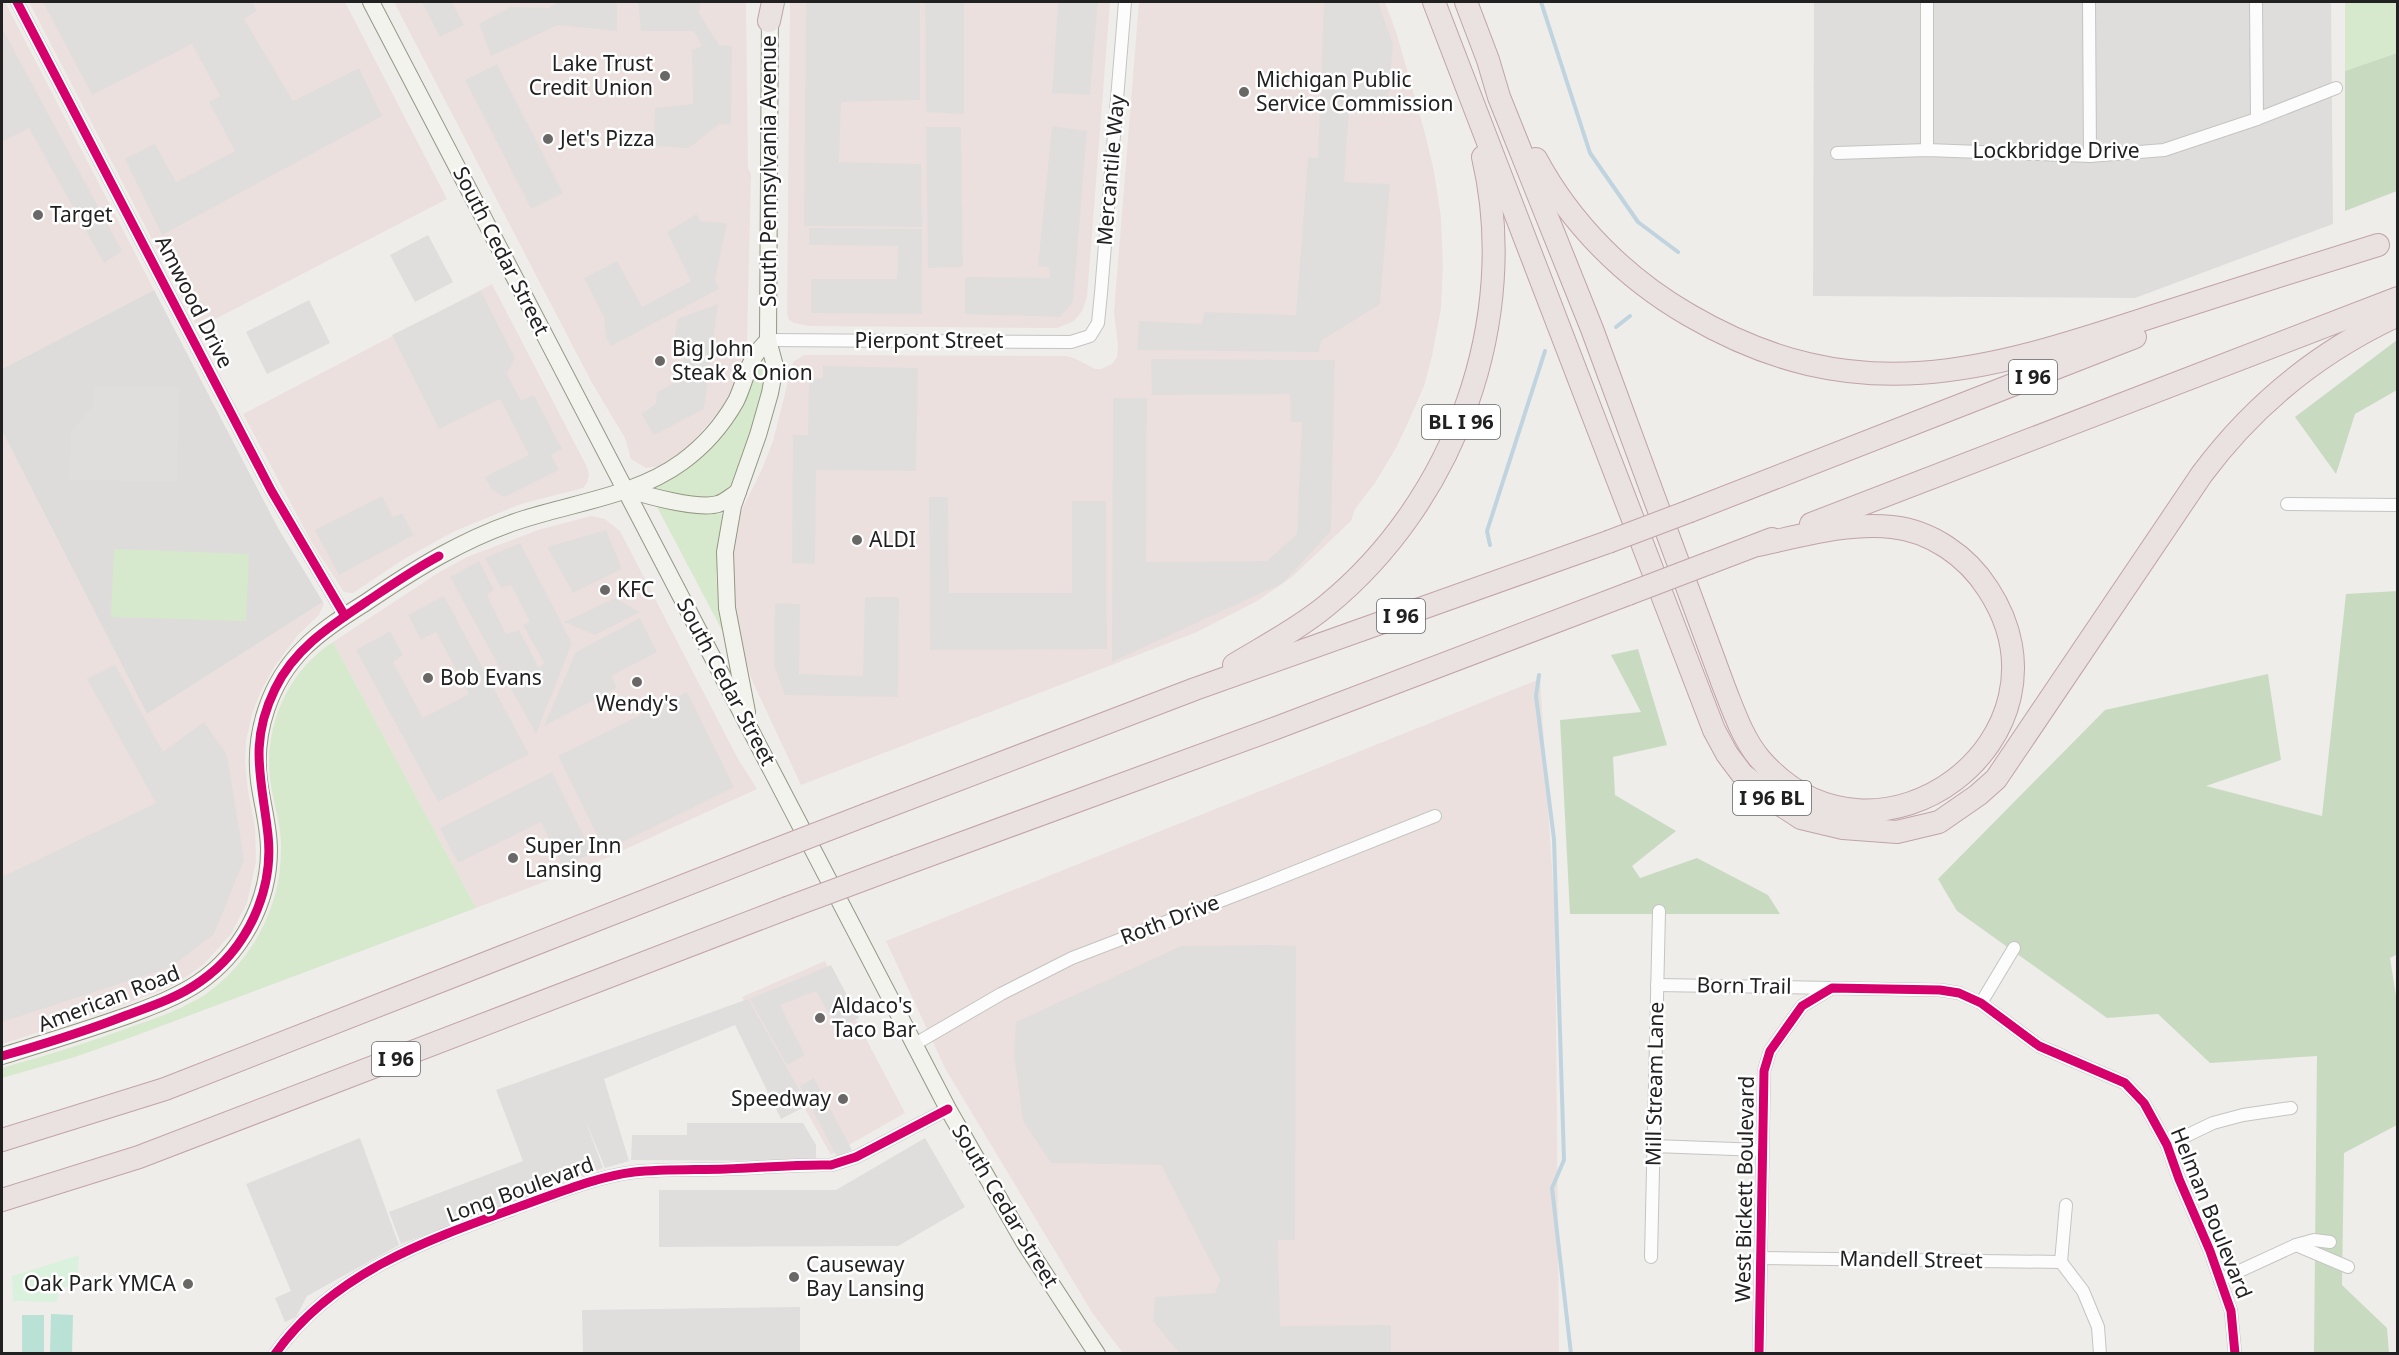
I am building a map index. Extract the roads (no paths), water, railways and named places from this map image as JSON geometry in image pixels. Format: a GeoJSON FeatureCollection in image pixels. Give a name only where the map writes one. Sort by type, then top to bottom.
{"type":"FeatureCollection","features":[{"type":"Feature","properties":{"kind":"highway","name":"I 96 BL"},"geometry":{"type":"LineString","coordinates":[[1434,2],[1714,730],[1727,754],[1742,774],[1801,818],[1843,828],[1897,832],[1939,822],[1978,795],[1996,779],[2202,474],[2230,438],[2261,405],[2303,370],[2355,336],[2397,315]]}},
{"type":"Feature","properties":{"kind":"highway","name":"I 96 BL"},"geometry":{"type":"LineString","coordinates":[[1466,2],[1499,97],[1592,329],[1724,687],[1740,727],[1754,751],[1773,772],[1796,790],[1819,801],[1854,809],[1882,809],[1914,803],[1939,792],[1968,771],[1989,746],[1999,725],[2009,696],[2012,677],[2011,648],[2003,618],[1991,594],[1975,571],[1957,554],[1936,541],[1922,534],[1895,527],[1844,528],[1758,545]]}},
{"type":"Feature","properties":{"kind":"highway","name":"BL I 96"},"geometry":{"type":"LineString","coordinates":[[1195,689],[1293,629],[1325,607],[1347,587],[1374,559],[1422,497],[1442,463],[1462,418],[1477,372],[1491,305],[1493,227],[1484,159],[1451,46]]}},
{"type":"Feature","properties":{"kind":"highway","name":"I 96 BL"},"geometry":{"type":"LineString","coordinates":[[1488,60],[1506,92],[1533,153],[1556,192],[1577,221],[1617,262],[1658,295],[1710,327],[1769,352],[1822,366],[1859,372],[1903,375],[1980,366],[2091,336],[2388,242]]}},
{"type":"Feature","properties":{"kind":"highway","name":"I 96"},"geometry":{"type":"LineString","coordinates":[[2,1140],[165,1089],[767,853],[1195,689],[1690,512],[2103,350],[2388,242]]}},
{"type":"Feature","properties":{"kind":"highway","name":"I 96"},"geometry":{"type":"LineString","coordinates":[[2,1200],[139,1157],[787,908],[1276,728],[1758,545],[2397,298]]}},
{"type":"Feature","properties":{"kind":"main road","name":"South Cedar Street"},"geometry":{"type":"LineString","coordinates":[[371,2],[948,1109],[1029,1250],[1097,1353]]}},
{"type":"Feature","properties":{"kind":"main road","name":"South Pennsylvania Avenue"},"geometry":{"type":"LineString","coordinates":[[751,731],[724,582],[726,542],[738,492],[764,418],[775,366],[768,340],[771,8]]}},
{"type":"Feature","properties":{"kind":"main road"},"geometry":{"type":"LineString","coordinates":[[625,489],[674,468],[711,436],[737,398],[751,361],[768,340]]}},
{"type":"Feature","properties":{"kind":"main road","name":"American Road"},"geometry":{"type":"LineString","coordinates":[[2,1056],[112,1021],[180,994],[207,976],[237,947],[260,903],[268,865],[268,836],[258,762],[265,714],[275,689],[294,658],[315,637],[411,572],[488,532],[542,513],[595,500],[625,489]]}},
{"type":"Feature","properties":{"kind":"main road"},"geometry":{"type":"LineString","coordinates":[[625,489],[652,498],[709,506],[720,503],[738,492]]}},
{"type":"Feature","properties":{"kind":"street","name":"Amwood Drive"},"geometry":{"type":"LineString","coordinates":[[17,2],[266,480],[345,616]]}},
{"type":"Feature","properties":{"kind":"street","name":"Mercantile Way"},"geometry":{"type":"LineString","coordinates":[[1090,336],[1098,323],[1125,2]]}},
{"type":"Feature","properties":{"kind":"street"},"geometry":{"type":"LineString","coordinates":[[1927,2],[1927,150]]}},
{"type":"Feature","properties":{"kind":"street"},"geometry":{"type":"LineString","coordinates":[[2090,2],[2090,156]]}},
{"type":"Feature","properties":{"kind":"street"},"geometry":{"type":"LineString","coordinates":[[2256,2],[2257,119]]}},
{"type":"Feature","properties":{"kind":"street","name":"Lockbridge Drive"},"geometry":{"type":"LineString","coordinates":[[1837,153],[1927,150],[2090,156],[2164,150],[2257,119],[2336,88]]}},
{"type":"Feature","properties":{"kind":"street","name":"Pierpont Street"},"geometry":{"type":"LineString","coordinates":[[768,340],[1071,342],[1090,336]]}},
{"type":"Feature","properties":{"kind":"street"},"geometry":{"type":"LineString","coordinates":[[2287,504],[2397,505]]}},
{"type":"Feature","properties":{"kind":"street","name":"Roth Drive"},"geometry":{"type":"LineString","coordinates":[[915,1044],[1001,994],[1072,958],[1435,816]]}},
{"type":"Feature","properties":{"kind":"street","name":"Mill Stream Lane"},"geometry":{"type":"LineString","coordinates":[[1651,1257],[1659,910]]}},
{"type":"Feature","properties":{"kind":"street"},"geometry":{"type":"LineString","coordinates":[[1832,988],[1940,990],[1959,993],[1980,1003],[2014,948]]}},
{"type":"Feature","properties":{"kind":"street","name":"Born Trail"},"geometry":{"type":"LineString","coordinates":[[1657,985],[1832,988]]}},
{"type":"Feature","properties":{"kind":"street","name":"West Bickett Boulevard"},"geometry":{"type":"LineString","coordinates":[[1759,1353],[1764,1071],[1770,1051],[1782,1031],[1802,1006],[1832,988]]}},
{"type":"Feature","properties":{"kind":"street","name":"Helman Boulevard"},"geometry":{"type":"LineString","coordinates":[[1980,1003],[2039,1046],[2126,1083],[2144,1103],[2167,1144],[2179,1179],[2210,1251],[2231,1311],[2235,1353]]}},
{"type":"Feature","properties":{"kind":"street"},"geometry":{"type":"LineString","coordinates":[[2167,1144],[2213,1123],[2243,1115],[2291,1108]]}},
{"type":"Feature","properties":{"kind":"street","name":"Long Boulevard"},"geometry":{"type":"LineString","coordinates":[[275,1353],[289,1334],[317,1305],[359,1276],[389,1259],[478,1221],[592,1180],[635,1172],[831,1165],[856,1157],[948,1109]]}},
{"type":"Feature","properties":{"kind":"street"},"geometry":{"type":"LineString","coordinates":[[1654,1146],[1761,1150]]}},
{"type":"Feature","properties":{"kind":"street"},"geometry":{"type":"LineString","coordinates":[[2066,1205],[2061,1262],[2083,1291],[2098,1327],[2100,1353]]}},
{"type":"Feature","properties":{"kind":"street"},"geometry":{"type":"LineString","coordinates":[[2220,1280],[2296,1245],[2314,1240],[2330,1242]]}},
{"type":"Feature","properties":{"kind":"street"},"geometry":{"type":"LineString","coordinates":[[2296,1245],[2348,1267]]}},
{"type":"Feature","properties":{"kind":"street","name":"Mandell Street"},"geometry":{"type":"LineString","coordinates":[[1761,1258],[2061,1262]]}},
{"type":"Feature","properties":{"kind":"waterway"},"geometry":{"type":"LineString","coordinates":[[1541,2],[1590,153],[1638,222],[1678,252]]}},
{"type":"Feature","properties":{"kind":"waterway"},"geometry":{"type":"LineString","coordinates":[[1616,327],[1630,316]]}},
{"type":"Feature","properties":{"kind":"waterway"},"geometry":{"type":"LineString","coordinates":[[1490,545],[1487,531],[1545,351]]}},
{"type":"Feature","properties":{"kind":"waterway"},"geometry":{"type":"LineString","coordinates":[[1539,675],[1536,696],[1554,839],[1564,1160],[1552,1188],[1571,1354]]}},
{"type":"Feature","properties":{"kind":"place","name":"Lake Trust Credit Union"},"geometry":{"type":"Point","coordinates":[665,76]}},
{"type":"Feature","properties":{"kind":"place","name":"Michigan Public Service Commission"},"geometry":{"type":"Point","coordinates":[1244,92]}},
{"type":"Feature","properties":{"kind":"place","name":"Jet's Pizza"},"geometry":{"type":"Point","coordinates":[548,139]}},
{"type":"Feature","properties":{"kind":"place","name":"Target"},"geometry":{"type":"Point","coordinates":[38,215]}},
{"type":"Feature","properties":{"kind":"place","name":"Big John Steak & Onion"},"geometry":{"type":"Point","coordinates":[660,361]}},
{"type":"Feature","properties":{"kind":"place","name":"ALDI"},"geometry":{"type":"Point","coordinates":[857,540]}},
{"type":"Feature","properties":{"kind":"place","name":"KFC"},"geometry":{"type":"Point","coordinates":[605,590]}},
{"type":"Feature","properties":{"kind":"place","name":"Bob Evans"},"geometry":{"type":"Point","coordinates":[428,678]}},
{"type":"Feature","properties":{"kind":"place","name":"Wendy's"},"geometry":{"type":"Point","coordinates":[637,682]}},
{"type":"Feature","properties":{"kind":"place","name":"Super Inn Lansing"},"geometry":{"type":"Point","coordinates":[513,858]}},
{"type":"Feature","properties":{"kind":"place","name":"Aldaco's Taco Bar"},"geometry":{"type":"Point","coordinates":[820,1018]}},
{"type":"Feature","properties":{"kind":"place","name":"Speedway"},"geometry":{"type":"Point","coordinates":[843,1099]}},
{"type":"Feature","properties":{"kind":"place","name":"Causeway Bay Lansing"},"geometry":{"type":"Point","coordinates":[794,1277]}},
{"type":"Feature","properties":{"kind":"place","name":"Oak Park YMCA"},"geometry":{"type":"Point","coordinates":[188,1284]}}]}
